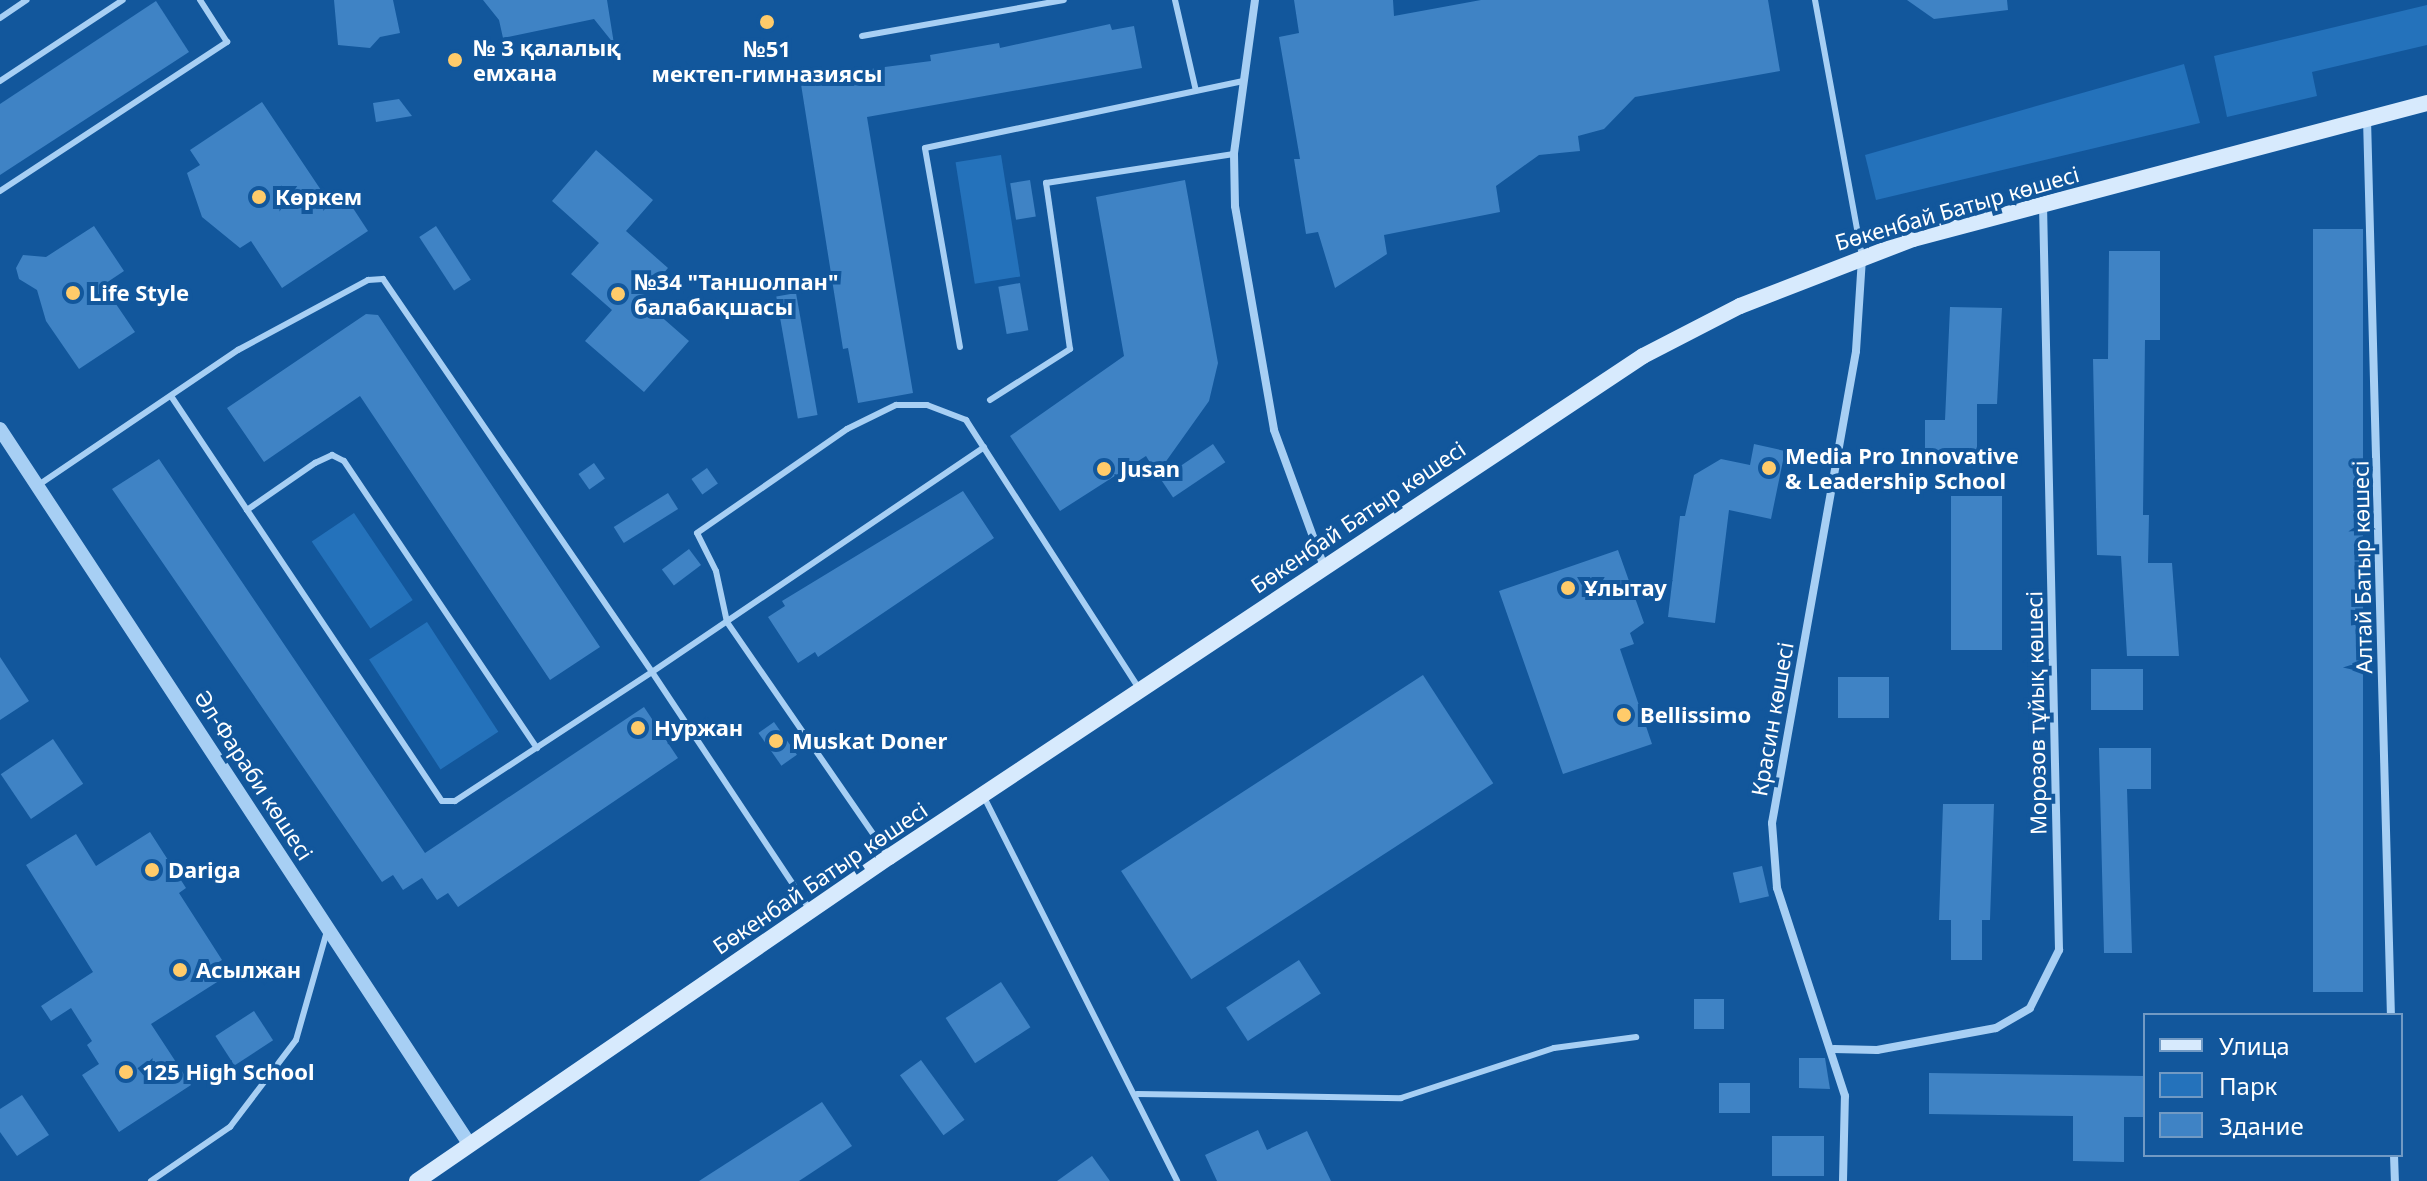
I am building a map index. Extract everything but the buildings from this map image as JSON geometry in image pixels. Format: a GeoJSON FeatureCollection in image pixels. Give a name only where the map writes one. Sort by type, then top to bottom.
{"type":"FeatureCollection","features":[{"type":"Feature","properties":{"kind":"main road","name":"Бөкенбай Батыр көшесі"},"geometry":{"type":"LineString","coordinates":[[417,1181],[810,910],[1643,356],[1740,306],[1862,256],[2427,103]]}},
{"type":"Feature","properties":{"kind":"street"},"geometry":{"type":"LineString","coordinates":[[1255,0],[1234,154],[1235,206],[1274,430],[1324,567]]}},
{"type":"Feature","properties":{"kind":"street","name":"Алтай Батыр көшесі"},"geometry":{"type":"LineString","coordinates":[[2367,118],[2391,1013]]}},
{"type":"Feature","properties":{"kind":"street","name":"Морозов тұйық көшесі"},"geometry":{"type":"LineString","coordinates":[[1834,1049],[1877,1050],[1996,1028],[2030,1008],[2049,982],[2059,950],[2043,206]]}},
{"type":"Feature","properties":{"kind":"street","name":"Красин көшесі"},"geometry":{"type":"LineString","coordinates":[[1843,1181],[1845,1096],[1834,1049],[1777,888],[1772,823],[1856,351],[1862,256]]}},
{"type":"Feature","properties":{"kind":"street","name":"Әл-Фараби көшесі"},"geometry":{"type":"LineString","coordinates":[[0,429],[470,1145]]}},
{"type":"Feature","properties":{"kind":"street"},"geometry":{"type":"LineString","coordinates":[[2394,1157],[2395,1181]]}},
{"type":"Feature","properties":{"kind":"lane"},"geometry":{"type":"LineString","coordinates":[[0,18],[27,0]]}},
{"type":"Feature","properties":{"kind":"lane"},"geometry":{"type":"LineString","coordinates":[[0,81],[123,0]]}},
{"type":"Feature","properties":{"kind":"lane"},"geometry":{"type":"LineString","coordinates":[[0,191],[227,42],[200,0]]}},
{"type":"Feature","properties":{"kind":"lane"},"geometry":{"type":"LineString","coordinates":[[862,36],[1064,0]]}},
{"type":"Feature","properties":{"kind":"lane"},"geometry":{"type":"LineString","coordinates":[[1175,0],[1196,91]]}},
{"type":"Feature","properties":{"kind":"lane"},"geometry":{"type":"LineString","coordinates":[[1815,0],[1862,256]]}},
{"type":"Feature","properties":{"kind":"lane"},"geometry":{"type":"LineString","coordinates":[[960,347],[925,148],[1242,81]]}},
{"type":"Feature","properties":{"kind":"lane"},"geometry":{"type":"LineString","coordinates":[[990,400],[1070,349],[1046,183],[1234,154]]}},
{"type":"Feature","properties":{"kind":"lane"},"geometry":{"type":"LineString","coordinates":[[37,486],[238,350],[368,280],[383,279],[652,672],[810,910]]}},
{"type":"Feature","properties":{"kind":"lane"},"geometry":{"type":"LineString","coordinates":[[171,396],[442,801],[455,801],[537,748],[984,447]]}},
{"type":"Feature","properties":{"kind":"lane"},"geometry":{"type":"LineString","coordinates":[[889,857],[727,622],[716,571],[697,533],[847,429],[896,405],[927,405],[966,420],[1140,690]]}},
{"type":"Feature","properties":{"kind":"lane"},"geometry":{"type":"LineString","coordinates":[[247,510],[315,463],[332,455],[344,461],[537,748]]}},
{"type":"Feature","properties":{"kind":"lane"},"geometry":{"type":"LineString","coordinates":[[983,795],[1137,1094],[1177,1181]]}},
{"type":"Feature","properties":{"kind":"lane"},"geometry":{"type":"LineString","coordinates":[[151,1181],[230,1127],[296,1040],[328,928]]}},
{"type":"Feature","properties":{"kind":"lane"},"geometry":{"type":"LineString","coordinates":[[1137,1094],[1401,1098],[1554,1048],[1636,1037]]}},
{"type":"Feature","properties":{"kind":"green space"},"geometry":{"type":"Polygon","coordinates":[[[2427,5],[2427,45],[2312,72],[2317,96],[2227,117],[2214,56],[2427,5]]]}},
{"type":"Feature","properties":{"kind":"green space"},"geometry":{"type":"Polygon","coordinates":[[[2184,64],[2200,123],[1876,200],[1865,155],[2184,64]]]}},
{"type":"Feature","properties":{"kind":"green space"},"geometry":{"type":"Polygon","coordinates":[[[1001,155],[1020,276],[975,284],[956,162],[1001,155]]]}},
{"type":"Feature","properties":{"kind":"green space"},"geometry":{"type":"Polygon","coordinates":[[[354,513],[413,600],[370,629],[312,542],[354,513]]]}},
{"type":"Feature","properties":{"kind":"green space"},"geometry":{"type":"Polygon","coordinates":[[[427,622],[498,732],[440,769],[369,660],[427,622]]]}},
{"type":"Feature","properties":{"kind":"place","name":"№51 мектеп-гимназиясы"},"geometry":{"type":"Point","coordinates":[767,22]}},
{"type":"Feature","properties":{"kind":"place","name":"№ 3 қалалық емхана"},"geometry":{"type":"Point","coordinates":[455,60]}},
{"type":"Feature","properties":{"kind":"place","name":"Көркем"},"geometry":{"type":"Point","coordinates":[259,197]}},
{"type":"Feature","properties":{"kind":"place","name":"Life Style"},"geometry":{"type":"Point","coordinates":[73,293]}},
{"type":"Feature","properties":{"kind":"place","name":"№34 \"Таншолпан\" балабақшасы"},"geometry":{"type":"Point","coordinates":[618,294]}},
{"type":"Feature","properties":{"kind":"place","name":"Media Pro Innovative & Leadership School"},"geometry":{"type":"Point","coordinates":[1769,468]}},
{"type":"Feature","properties":{"kind":"place","name":"Jusan"},"geometry":{"type":"Point","coordinates":[1104,469]}},
{"type":"Feature","properties":{"kind":"place","name":"Ұлытау"},"geometry":{"type":"Point","coordinates":[1568,588]}},
{"type":"Feature","properties":{"kind":"place","name":"Bellissimo"},"geometry":{"type":"Point","coordinates":[1624,715]}},
{"type":"Feature","properties":{"kind":"place","name":"Нуржан"},"geometry":{"type":"Point","coordinates":[638,728]}},
{"type":"Feature","properties":{"kind":"place","name":"Muskat Doner"},"geometry":{"type":"Point","coordinates":[776,741]}},
{"type":"Feature","properties":{"kind":"place","name":"Dariga"},"geometry":{"type":"Point","coordinates":[152,870]}},
{"type":"Feature","properties":{"kind":"place","name":"Асылжан"},"geometry":{"type":"Point","coordinates":[180,970]}},
{"type":"Feature","properties":{"kind":"place","name":"125 High School"},"geometry":{"type":"Point","coordinates":[126,1072]}}]}
